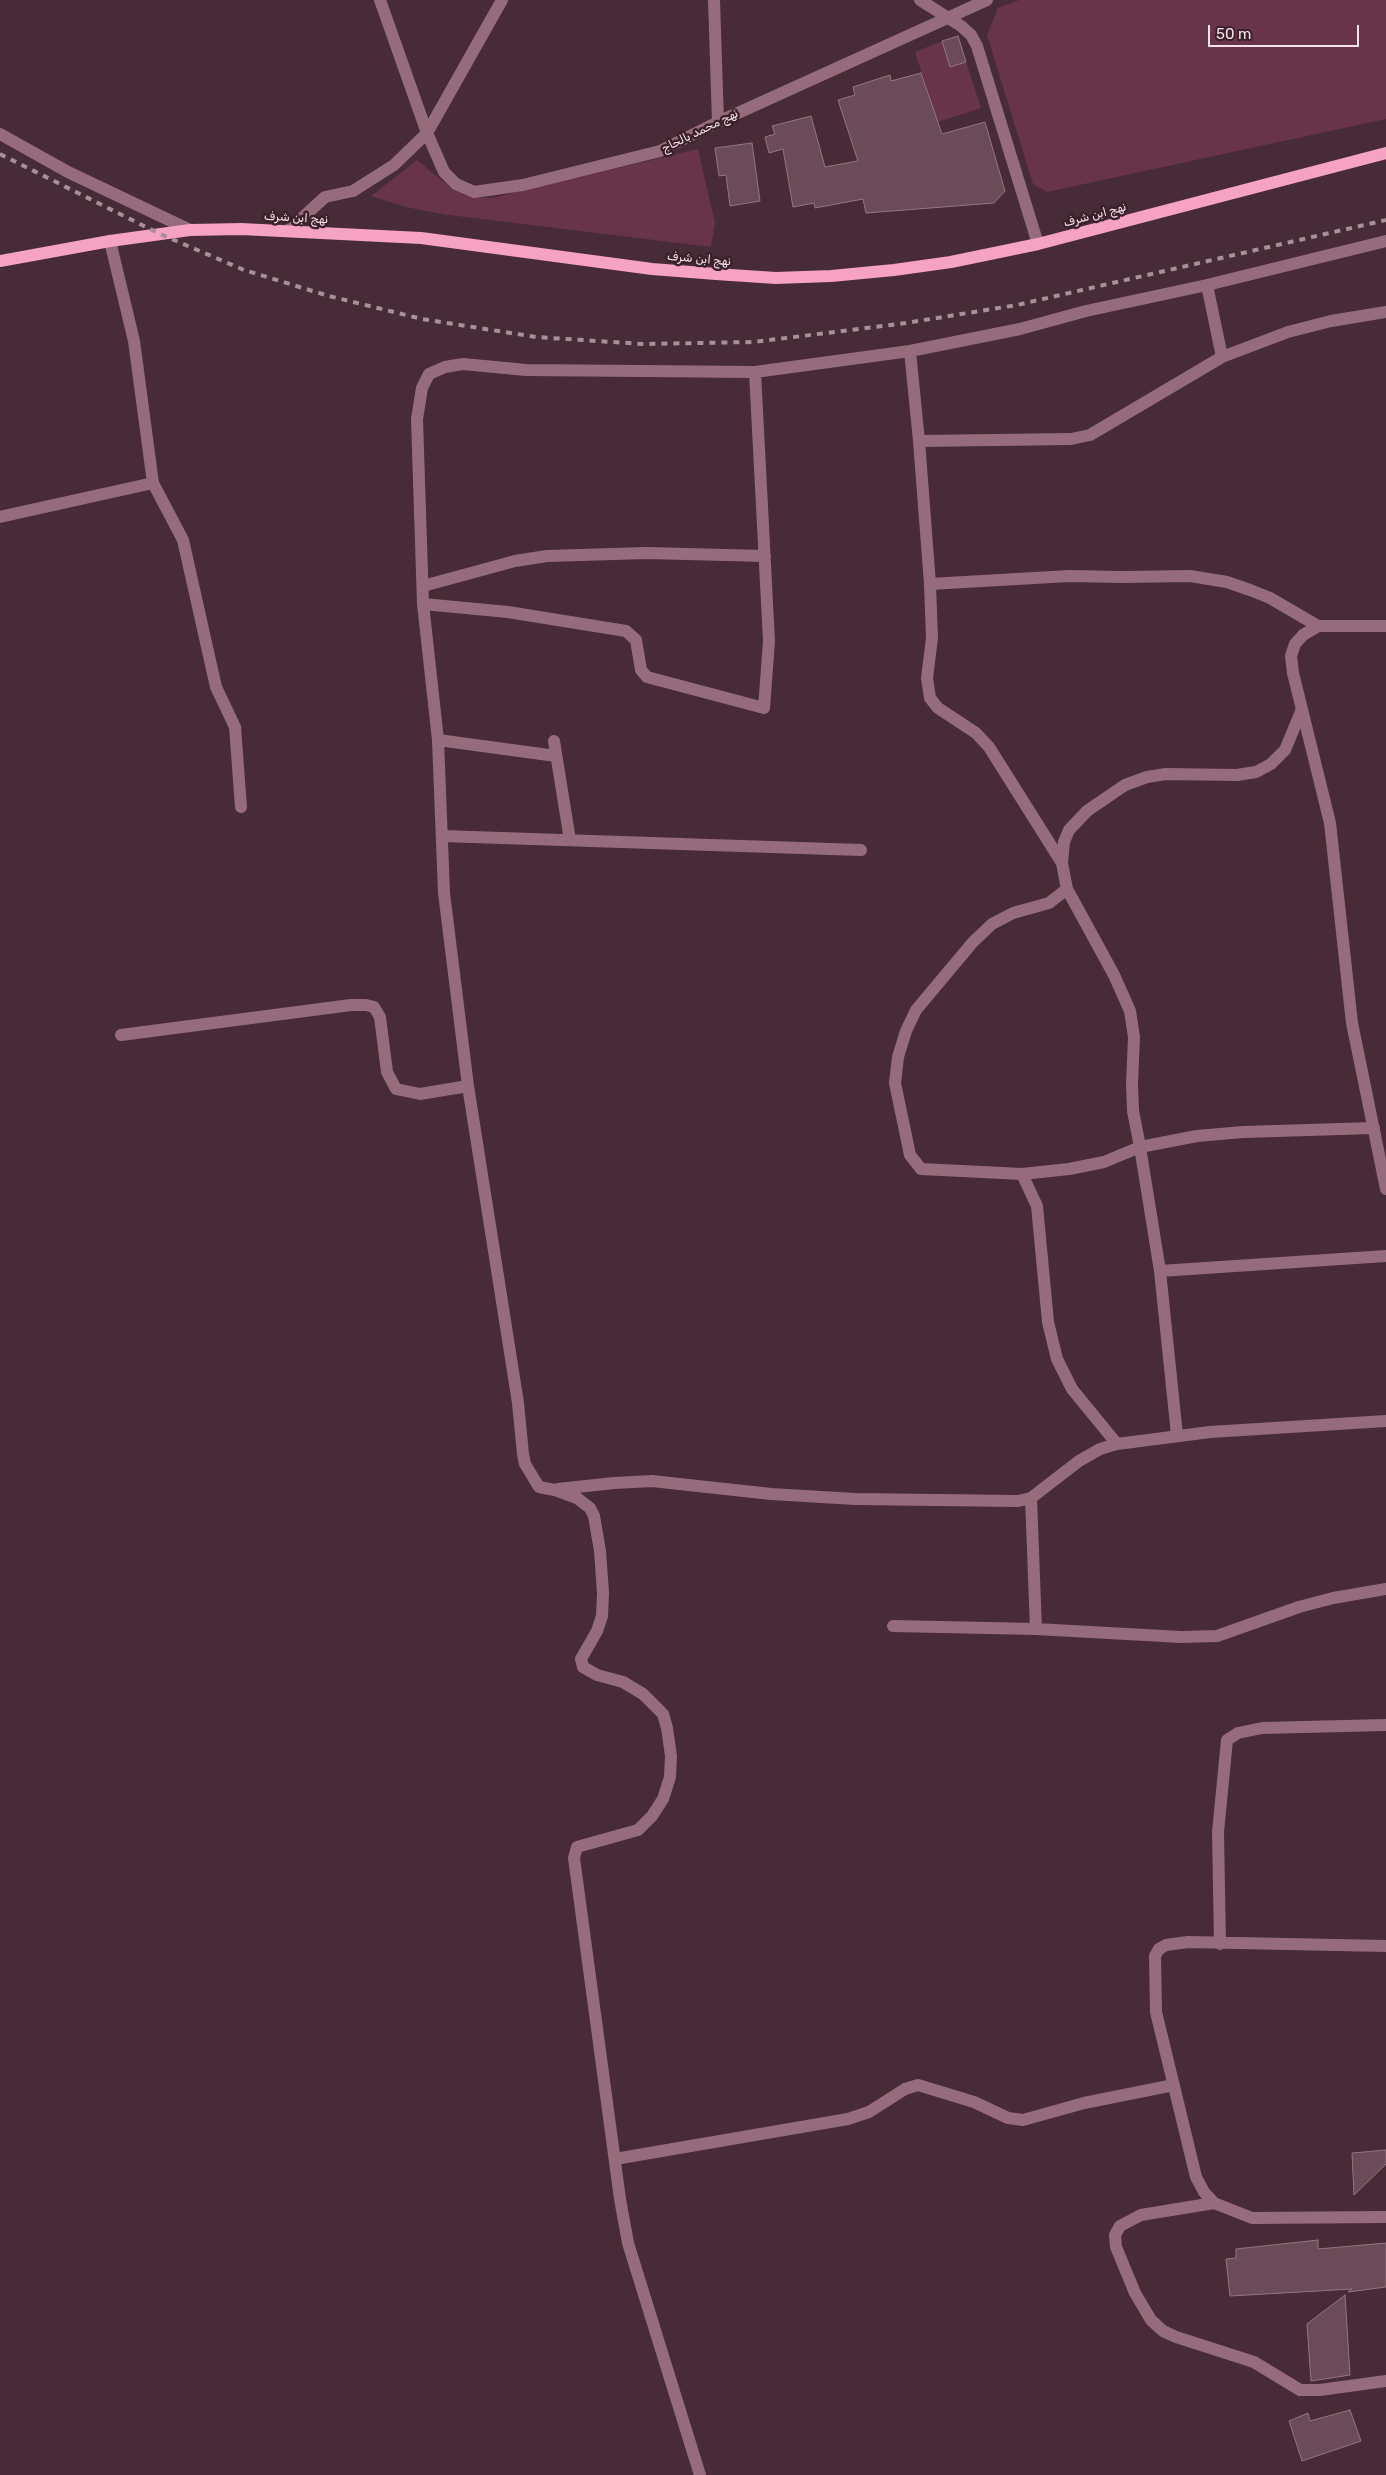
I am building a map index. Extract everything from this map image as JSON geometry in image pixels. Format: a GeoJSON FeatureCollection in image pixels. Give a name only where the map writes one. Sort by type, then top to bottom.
{"type":"FeatureCollection","features":[{"type":"Feature","properties":{"kind":"main road","name":"نهج ابن شرف"},"geometry":{"type":"LineString","coordinates":[[0,260],[110,241],[190,230],[288,231],[421,238],[652,268],[776,278],[894,270],[950,262],[1038,244],[1386,153]]}},
{"type":"Feature","properties":{"kind":"street","name":"نهج محمد بالحاج"},"geometry":{"type":"LineString","coordinates":[[380,0],[426,134],[444,172],[456,184],[474,192],[524,184],[660,151],[718,122],[986,0]]}},
{"type":"Feature","properties":{"kind":"street"},"geometry":{"type":"LineString","coordinates":[[288,231],[325,197],[353,191],[394,165],[426,134],[502,0]]}},
{"type":"Feature","properties":{"kind":"street"},"geometry":{"type":"LineString","coordinates":[[714,0],[718,122]]}},
{"type":"Feature","properties":{"kind":"street"},"geometry":{"type":"LineString","coordinates":[[920,0],[971,35],[977,46],[1038,244]]}},
{"type":"Feature","properties":{"kind":"street"},"geometry":{"type":"LineString","coordinates":[[0,134],[68,172],[190,230]]}},
{"type":"Feature","properties":{"kind":"street"},"geometry":{"type":"LineString","coordinates":[[110,241],[134,341],[153,483],[183,540],[216,687],[235,727],[241,807]]}},
{"type":"Feature","properties":{"kind":"street"},"geometry":{"type":"LineString","coordinates":[[700,2475],[628,2243],[574,1853],[581,1845],[621,1836],[642,1827],[663,1799],[670,1777],[671,1756],[663,1714],[656,1705],[634,1687],[598,1675],[583,1666],[581,1660],[597,1631],[602,1616],[603,1593],[598,1533],[590,1508],[577,1498],[555,1490],[539,1487],[525,1464],[518,1403],[468,1086],[444,893],[438,740],[423,604],[417,419],[422,388],[429,374],[463,364],[526,370],[755,372],[910,351],[1020,328],[1386,241]]}},
{"type":"Feature","properties":{"kind":"street"},"geometry":{"type":"LineString","coordinates":[[1206,285],[1222,357]]}},
{"type":"Feature","properties":{"kind":"street"},"geometry":{"type":"LineString","coordinates":[[919,441],[1071,439],[1090,435],[1222,357],[1288,332],[1331,321],[1386,312]]}},
{"type":"Feature","properties":{"kind":"street"},"geometry":{"type":"LineString","coordinates":[[910,351],[930,584],[932,638],[928,671],[930,698],[938,708],[976,733],[989,747],[1062,863]]}},
{"type":"Feature","properties":{"kind":"street"},"geometry":{"type":"LineString","coordinates":[[423,604],[508,612],[626,630],[636,640],[641,670],[647,677],[764,708],[769,641],[755,372]]}},
{"type":"Feature","properties":{"kind":"street"},"geometry":{"type":"LineString","coordinates":[[0,517],[153,483]]}},
{"type":"Feature","properties":{"kind":"street"},"geometry":{"type":"LineString","coordinates":[[423,586],[515,560],[547,556],[646,553],[764,556]]}},
{"type":"Feature","properties":{"kind":"street"},"geometry":{"type":"LineString","coordinates":[[930,584],[1068,576],[1190,576],[1227,582],[1250,590],[1270,598],[1318,626],[1386,626]]}},
{"type":"Feature","properties":{"kind":"street"},"geometry":{"type":"LineString","coordinates":[[1318,626],[1303,635],[1296,644],[1291,656],[1330,823],[1352,1024],[1386,1189]]}},
{"type":"Feature","properties":{"kind":"street"},"geometry":{"type":"LineString","coordinates":[[1177,1435],[1160,1271],[1133,1102],[1134,1037],[1130,1011],[1114,974],[1067,889],[1062,863],[1064,842],[1069,830],[1087,811],[1125,785],[1147,777],[1166,774],[1237,775],[1256,772],[1271,764],[1285,750],[1302,709]]}},
{"type":"Feature","properties":{"kind":"street"},"geometry":{"type":"LineString","coordinates":[[438,740],[556,756]]}},
{"type":"Feature","properties":{"kind":"street"},"geometry":{"type":"LineString","coordinates":[[554,741],[570,840]]}},
{"type":"Feature","properties":{"kind":"street"},"geometry":{"type":"LineString","coordinates":[[442,836],[861,850]]}},
{"type":"Feature","properties":{"kind":"street"},"geometry":{"type":"LineString","coordinates":[[1067,889],[1049,903],[1000,918],[973,942],[916,1010],[906,1032],[896,1069],[898,1103],[907,1145],[910,1155],[921,1169],[1022,1174],[1069,1169],[1104,1162],[1140,1147],[1197,1136],[1243,1132],[1374,1128]]}},
{"type":"Feature","properties":{"kind":"street"},"geometry":{"type":"LineString","coordinates":[[121,1034],[351,1005],[366,1005],[374,1007],[380,1017],[387,1072],[396,1088],[420,1094],[468,1086]]}},
{"type":"Feature","properties":{"kind":"street"},"geometry":{"type":"LineString","coordinates":[[1022,1174],[1037,1206],[1048,1322],[1057,1359],[1072,1389],[1117,1444]]}},
{"type":"Feature","properties":{"kind":"street"},"geometry":{"type":"LineString","coordinates":[[1160,1271],[1386,1256]]}},
{"type":"Feature","properties":{"kind":"street"},"geometry":{"type":"LineString","coordinates":[[555,1490],[614,1483],[652,1482],[771,1494],[855,1499],[1018,1501],[1031,1498],[1079,1461],[1100,1449],[1117,1444],[1177,1435],[1386,1422]]}},
{"type":"Feature","properties":{"kind":"street"},"geometry":{"type":"LineString","coordinates":[[1031,1498],[1036,1629]]}},
{"type":"Feature","properties":{"kind":"street"},"geometry":{"type":"LineString","coordinates":[[894,1626],[1036,1629],[1181,1637],[1217,1636],[1298,1607],[1333,1598],[1386,1589]]}},
{"type":"Feature","properties":{"kind":"street"},"geometry":{"type":"LineString","coordinates":[[1220,1944],[1218,1832],[1227,1740],[1238,1733],[1262,1728],[1386,1725]]}},
{"type":"Feature","properties":{"kind":"street"},"geometry":{"type":"LineString","coordinates":[[1386,1946],[1188,1942],[1171,1944],[1160,1949],[1155,1956],[1156,2012],[1196,2176],[1204,2192],[1214,2203],[1236,2213],[1260,2218],[1386,2217]]}},
{"type":"Feature","properties":{"kind":"street"},"geometry":{"type":"LineString","coordinates":[[615,2159],[848,2119],[869,2112],[905,2089],[918,2085],[974,2102],[1008,2118],[1023,2120],[1092,2101],[1174,2085]]}},
{"type":"Feature","properties":{"kind":"street"},"geometry":{"type":"LineString","coordinates":[[1214,2203],[1141,2215],[1120,2226],[1116,2235],[1116,2247],[1135,2293],[1151,2320],[1163,2331],[1176,2338],[1254,2362],[1300,2390],[1320,2390],[1386,2381]]}},
{"type":"Feature","properties":{"kind":"shaded area"},"geometry":{"type":"Polygon","coordinates":[[[1019,0],[1386,0],[1386,119],[1047,192],[1033,184],[987,35],[998,8],[1019,0]]]}},
{"type":"Feature","properties":{"kind":"shaded area"},"geometry":{"type":"Polygon","coordinates":[[[942,41],[950,67],[966,62],[981,108],[938,122],[915,52],[942,41]]]}},
{"type":"Feature","properties":{"kind":"shaded area"},"geometry":{"type":"Polygon","coordinates":[[[698,149],[715,223],[711,247],[441,214],[406,207],[371,196],[417,160],[451,188],[469,197],[492,198],[698,149]]]}},
{"type":"Feature","properties":{"kind":"building"},"geometry":{"type":"Polygon","coordinates":[[[958,36],[966,62],[950,67],[942,41],[958,36]]]}},
{"type":"Feature","properties":{"kind":"building"},"geometry":{"type":"Polygon","coordinates":[[[921,73],[942,134],[985,122],[1005,191],[994,203],[866,213],[863,199],[815,208],[814,203],[793,207],[783,149],[769,153],[765,137],[775,134],[772,126],[811,116],[825,167],[858,161],[838,100],[855,95],[853,87],[890,75],[891,81],[921,73]]]}},
{"type":"Feature","properties":{"kind":"building"},"geometry":{"type":"Polygon","coordinates":[[[752,143],[760,201],[730,206],[726,175],[719,176],[715,148],[752,143]]]}},
{"type":"Feature","properties":{"kind":"building"},"geometry":{"type":"Polygon","coordinates":[[[1386,2150],[1386,2164],[1354,2195],[1352,2153],[1386,2150]]]}},
{"type":"Feature","properties":{"kind":"building"},"geometry":{"type":"Polygon","coordinates":[[[1318,2240],[1318,2249],[1386,2243],[1386,2287],[1348,2292],[1352,2289],[1230,2296],[1226,2259],[1236,2258],[1236,2249],[1318,2240]]]}},
{"type":"Feature","properties":{"kind":"building"},"geometry":{"type":"Polygon","coordinates":[[[1345,2295],[1350,2375],[1311,2381],[1307,2324],[1345,2295]]]}},
{"type":"Feature","properties":{"kind":"building"},"geometry":{"type":"Polygon","coordinates":[[[1350,2410],[1361,2441],[1302,2461],[1289,2421],[1308,2413],[1310,2421],[1350,2410]]]}},
{"type":"Feature","properties":{"kind":"railway"},"geometry":{"type":"LineString","coordinates":[[0,154],[160,234],[244,270],[329,296],[422,319],[536,337],[643,344],[754,342],[906,323],[1017,305],[1386,220]]}}]}
